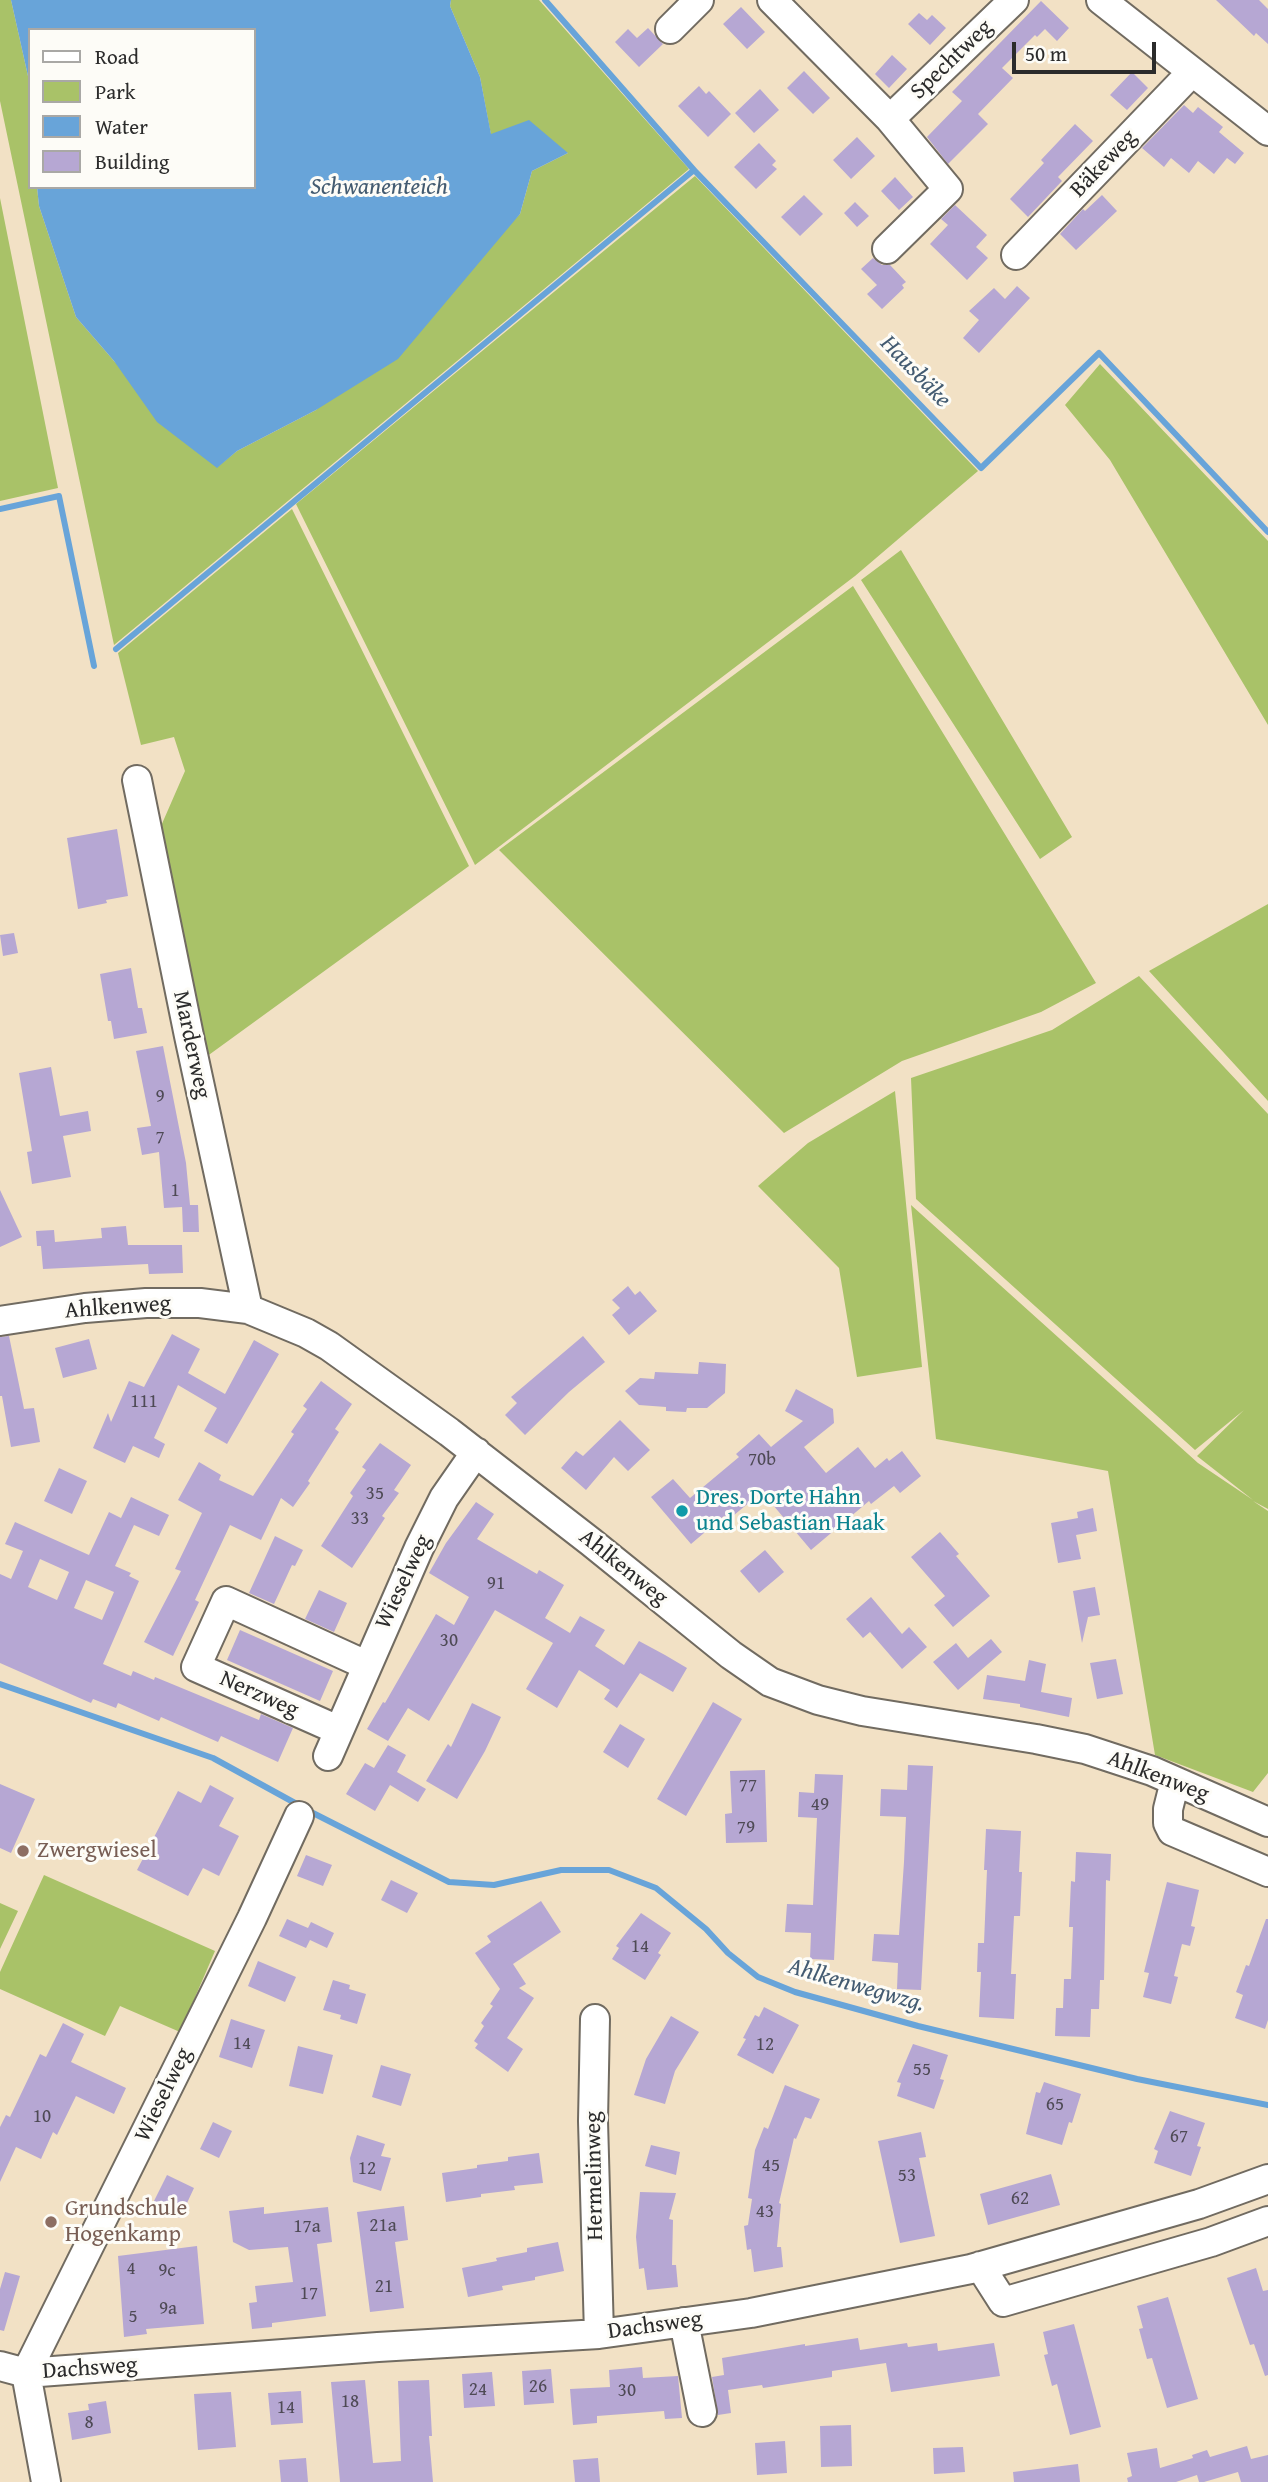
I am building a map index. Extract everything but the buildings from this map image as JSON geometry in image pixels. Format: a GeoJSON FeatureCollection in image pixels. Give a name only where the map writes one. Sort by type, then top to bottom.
{"type":"FeatureCollection","features":[{"type":"Feature","properties":{"kind":"street"},"geometry":{"type":"LineString","coordinates":[[670,29],[699,0]]}},
{"type":"Feature","properties":{"kind":"street"},"geometry":{"type":"LineString","coordinates":[[772,0],[890,119],[948,189],[887,249]]}},
{"type":"Feature","properties":{"kind":"street","name":"Spechtweg"},"geometry":{"type":"LineString","coordinates":[[890,119],[1014,0]]}},
{"type":"Feature","properties":{"kind":"street"},"geometry":{"type":"LineString","coordinates":[[1101,0],[1268,131]]}},
{"type":"Feature","properties":{"kind":"street","name":"Bäkeweg"},"geometry":{"type":"LineString","coordinates":[[1016,255],[1192,72]]}},
{"type":"Feature","properties":{"kind":"street","name":"Marderweg"},"geometry":{"type":"LineString","coordinates":[[137,780],[248,1309]]}},
{"type":"Feature","properties":{"kind":"street","name":"Ahlkenweg"},"geometry":{"type":"LineString","coordinates":[[0,1321],[85,1308],[146,1303],[200,1303],[248,1309],[330,1346],[476,1452],[731,1655],[770,1682],[818,1700],[862,1711],[1085,1749],[1152,1771],[1268,1822]]}},
{"type":"Feature","properties":{"kind":"street","name":"Wieselweg"},"geometry":{"type":"LineString","coordinates":[[328,1756],[366,1665],[444,1498],[476,1452]]}},
{"type":"Feature","properties":{"kind":"street","name":"Nerzweg"},"geometry":{"type":"LineString","coordinates":[[338,1730],[196,1667],[226,1601],[366,1665]]}},
{"type":"Feature","properties":{"kind":"street"},"geometry":{"type":"LineString","coordinates":[[1175,1781],[1168,1809],[1168,1823],[1172,1831],[1268,1872]]}},
{"type":"Feature","properties":{"kind":"street","name":"Wieselweg"},"geometry":{"type":"LineString","coordinates":[[13,2370],[252,1918],[299,1816]]}},
{"type":"Feature","properties":{"kind":"street","name":"Hermelinweg"},"geometry":{"type":"LineString","coordinates":[[595,2018],[593,2121],[599,2334]]}},
{"type":"Feature","properties":{"kind":"street","name":"Dachsweg"},"geometry":{"type":"LineString","coordinates":[[13,2370],[599,2334],[751,2313],[980,2266],[1199,2204],[1268,2179]]}},
{"type":"Feature","properties":{"kind":"street"},"geometry":{"type":"LineString","coordinates":[[1199,2204],[1211,2242]]}},
{"type":"Feature","properties":{"kind":"street"},"geometry":{"type":"LineString","coordinates":[[980,2266],[1003,2302],[1211,2242],[1268,2221]]}},
{"type":"Feature","properties":{"kind":"street"},"geometry":{"type":"LineString","coordinates":[[684,2322],[702,2412]]}},
{"type":"Feature","properties":{"kind":"street"},"geometry":{"type":"LineString","coordinates":[[13,2370],[47,2482]]}},
{"type":"Feature","properties":{"kind":"green space"},"geometry":{"type":"Polygon","coordinates":[[[0,0],[11,0],[28,76],[28,189],[37,189],[39,206],[76,317],[114,361],[217,467],[237,451],[316,410],[520,214],[532,171],[568,153],[491,135],[480,77],[450,6],[451,0],[539,0],[689,169],[114,645],[0,101],[0,0]]]}},
{"type":"Feature","properties":{"kind":"green space"},"geometry":{"type":"Polygon","coordinates":[[[695,176],[978,471],[855,576],[475,865],[296,504],[695,176]]]}},
{"type":"Feature","properties":{"kind":"green space"},"geometry":{"type":"Polygon","coordinates":[[[0,198],[58,488],[0,501],[0,198]]]}},
{"type":"Feature","properties":{"kind":"green space"},"geometry":{"type":"Polygon","coordinates":[[[1100,364],[1268,541],[1268,725],[1110,460],[1065,405],[1100,364]]]}},
{"type":"Feature","properties":{"kind":"green space"},"geometry":{"type":"Polygon","coordinates":[[[292,509],[469,866],[206,1057],[161,826],[185,771],[174,737],[141,745],[118,653],[292,509]]]}},
{"type":"Feature","properties":{"kind":"green space"},"geometry":{"type":"Polygon","coordinates":[[[901,550],[1072,837],[1040,859],[861,580],[901,550]]]}},
{"type":"Feature","properties":{"kind":"green space"},"geometry":{"type":"Polygon","coordinates":[[[853,586],[1096,983],[1041,1012],[902,1061],[784,1133],[499,850],[853,586]]]}},
{"type":"Feature","properties":{"kind":"green space"},"geometry":{"type":"Polygon","coordinates":[[[1268,904],[1268,1101],[1149,971],[1268,904]]]}},
{"type":"Feature","properties":{"kind":"green space"},"geometry":{"type":"Polygon","coordinates":[[[1139,976],[1268,1114],[1268,1509],[1253,1501],[1268,1511],[1268,1773],[1253,1792],[1155,1755],[1108,1471],[936,1439],[911,1205],[1198,1463],[1253,1500],[1197,1456],[1244,1410],[1195,1450],[916,1199],[911,1078],[1052,1030],[1139,976]]]}},
{"type":"Feature","properties":{"kind":"green space"},"geometry":{"type":"Polygon","coordinates":[[[895,1091],[922,1367],[857,1377],[839,1268],[758,1186],[808,1143],[895,1091]]]}},
{"type":"Feature","properties":{"kind":"green space"},"geometry":{"type":"Polygon","coordinates":[[[44,1875],[215,1951],[180,2032],[120,2006],[105,2036],[0,1989],[0,1972],[44,1875]]]}},
{"type":"Feature","properties":{"kind":"green space"},"geometry":{"type":"Polygon","coordinates":[[[0,1903],[18,1911],[0,1949],[0,1903]]]}},
{"type":"Feature","properties":{"kind":"water","name":"Schwanenteich"},"geometry":{"type":"Polygon","coordinates":[[[11,0],[451,0],[450,6],[480,77],[491,134],[529,120],[568,153],[532,171],[520,214],[398,359],[316,410],[237,451],[217,468],[157,422],[114,361],[76,317],[39,206],[37,189],[256,189],[256,28],[28,28],[28,76],[11,0]]]}},
{"type":"Feature","properties":{"kind":"waterway","name":"Hausbäke"},"geometry":{"type":"LineString","coordinates":[[545,0],[694,170],[981,468],[1099,353],[1268,532]]}},
{"type":"Feature","properties":{"kind":"waterway"},"geometry":{"type":"LineString","coordinates":[[116,649],[694,170]]}},
{"type":"Feature","properties":{"kind":"waterway"},"geometry":{"type":"LineString","coordinates":[[0,509],[59,496],[94,666]]}},
{"type":"Feature","properties":{"kind":"waterway"},"geometry":{"type":"LineString","coordinates":[[0,1684],[213,1758],[295,1803]]}},
{"type":"Feature","properties":{"kind":"waterway","name":"Ahlkenwegwzg."},"geometry":{"type":"LineString","coordinates":[[313,1813],[449,1882],[494,1885],[561,1870],[609,1870],[656,1888],[758,1977],[795,1992],[918,2026],[1137,2079],[1268,2105]]}},
{"type":"Feature","properties":{"kind":"place","name":"Dres. Dorte Hahn und Sebastian Haak"},"geometry":{"type":"Point","coordinates":[682,1511]}},
{"type":"Feature","properties":{"kind":"place","name":"Zwergwiesel"},"geometry":{"type":"Point","coordinates":[23,1851]}},
{"type":"Feature","properties":{"kind":"place","name":"Grundschule Hogenkamp"},"geometry":{"type":"Point","coordinates":[51,2222]}}]}
